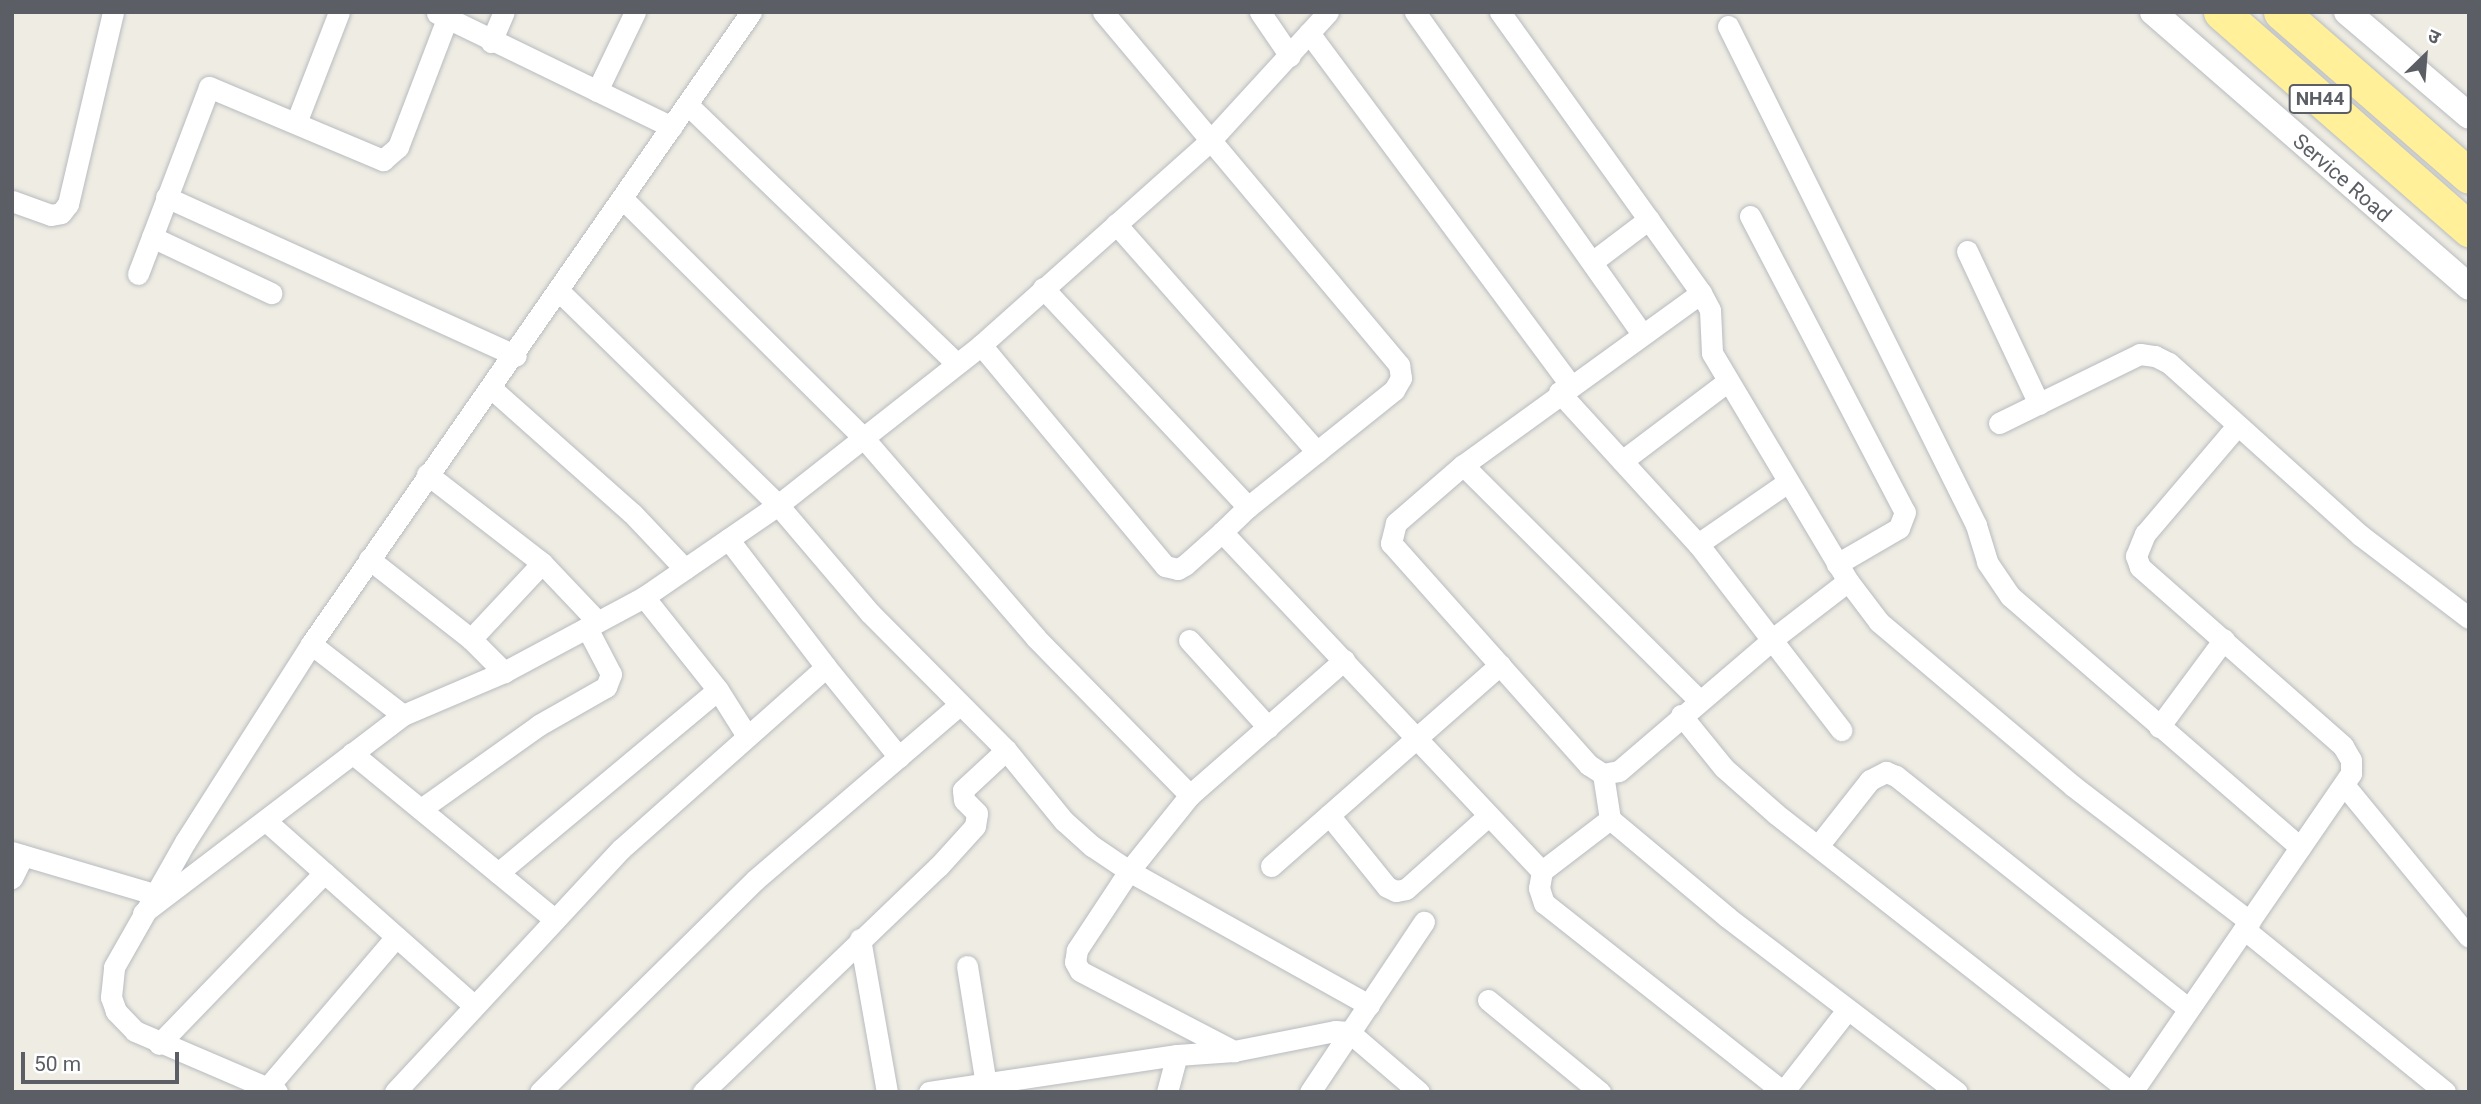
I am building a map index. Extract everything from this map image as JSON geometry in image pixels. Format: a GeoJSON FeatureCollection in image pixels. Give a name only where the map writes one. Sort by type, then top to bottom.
{"type":"FeatureCollection","features":[{"type":"Feature","properties":{"kind":"highway","name":"NH44"},"geometry":{"type":"LineString","coordinates":[[2221,12],[2469,229]]}},
{"type":"Feature","properties":{"kind":"highway","name":"NH44"},"geometry":{"type":"LineString","coordinates":[[2281,12],[2458,166]]}},
{"type":"Feature","properties":{"kind":"street"},"geometry":{"type":"LineString","coordinates":[[12,201],[51,215],[61,213],[68,204],[113,12]]}},
{"type":"Feature","properties":{"kind":"street"},"geometry":{"type":"LineString","coordinates":[[296,123],[339,12]]}},
{"type":"Feature","properties":{"kind":"street"},"geometry":{"type":"LineString","coordinates":[[491,41],[505,12]]}},
{"type":"Feature","properties":{"kind":"street"},"geometry":{"type":"LineString","coordinates":[[597,91],[635,12]]}},
{"type":"Feature","properties":{"kind":"street"},"geometry":{"type":"LineString","coordinates":[[396,937],[272,1090],[159,1044],[125,1022],[111,997],[114,967],[148,903],[311,644],[427,474],[516,356],[751,12]]}},
{"type":"Feature","properties":{"kind":"street"},"geometry":{"type":"LineString","coordinates":[[981,345],[1165,566],[1178,569],[1248,507],[1394,390],[1401,378],[1399,365],[1209,142],[1103,12]]}},
{"type":"Feature","properties":{"kind":"street"},"geometry":{"type":"LineString","coordinates":[[1260,12],[1290,56]]}},
{"type":"Feature","properties":{"kind":"street"},"geometry":{"type":"LineString","coordinates":[[148,903],[266,821],[403,715],[503,672],[644,597],[778,505],[861,435],[981,345],[1209,142],[1328,12]]}},
{"type":"Feature","properties":{"kind":"street"},"geometry":{"type":"LineString","coordinates":[[1415,12],[1642,334]]}},
{"type":"Feature","properties":{"kind":"street"},"geometry":{"type":"LineString","coordinates":[[1500,12],[1701,293],[1710,310],[1712,353],[1842,572],[1879,622],[1921,661],[2247,926],[2445,1092]]}},
{"type":"Feature","properties":{"kind":"street","name":"Service Road"},"geometry":{"type":"LineString","coordinates":[[2153,12],[2469,287]]}},
{"type":"Feature","properties":{"kind":"street"},"geometry":{"type":"LineString","coordinates":[[2347,12],[2469,116]]}},
{"type":"Feature","properties":{"kind":"street"},"geometry":{"type":"LineString","coordinates":[[138,274],[209,87],[374,158],[392,156],[441,15],[672,127]]}},
{"type":"Feature","properties":{"kind":"street"},"geometry":{"type":"LineString","coordinates":[[1728,26],[1976,525],[1987,562],[2010,596],[2300,847]]}},
{"type":"Feature","properties":{"kind":"street"},"geometry":{"type":"LineString","coordinates":[[1310,33],[1564,388],[1622,461],[1698,544],[1773,638],[1841,730]]}},
{"type":"Feature","properties":{"kind":"street"},"geometry":{"type":"LineString","coordinates":[[689,106],[955,362]]}},
{"type":"Feature","properties":{"kind":"street"},"geometry":{"type":"LineString","coordinates":[[166,197],[516,356]]}},
{"type":"Feature","properties":{"kind":"street"},"geometry":{"type":"LineString","coordinates":[[624,200],[861,435],[1036,638],[1190,795]]}},
{"type":"Feature","properties":{"kind":"street"},"geometry":{"type":"LineString","coordinates":[[1701,293],[1564,388],[1463,465],[1396,523],[1391,543],[1590,765],[1603,774],[1619,771],[1773,638],[1842,572],[1899,528],[1905,512],[1750,216]]}},
{"type":"Feature","properties":{"kind":"street"},"geometry":{"type":"LineString","coordinates":[[1592,262],[1649,219]]}},
{"type":"Feature","properties":{"kind":"street"},"geometry":{"type":"LineString","coordinates":[[1116,224],[1317,452]]}},
{"type":"Feature","properties":{"kind":"street"},"geometry":{"type":"LineString","coordinates":[[152,237],[271,293]]}},
{"type":"Feature","properties":{"kind":"street"},"geometry":{"type":"LineString","coordinates":[[1967,251],[2039,404]]}},
{"type":"Feature","properties":{"kind":"street"},"geometry":{"type":"LineString","coordinates":[[1043,288],[1248,507]]}},
{"type":"Feature","properties":{"kind":"street"},"geometry":{"type":"LineString","coordinates":[[560,292],[778,505],[870,613],[1006,750],[1064,821],[1129,871],[1369,1005]]}},
{"type":"Feature","properties":{"kind":"street"},"geometry":{"type":"LineString","coordinates":[[1999,423],[2140,354],[2169,363],[2236,427],[2360,535],[2469,618]]}},
{"type":"Feature","properties":{"kind":"street"},"geometry":{"type":"LineString","coordinates":[[1622,461],[1728,381]]}},
{"type":"Feature","properties":{"kind":"street"},"geometry":{"type":"LineString","coordinates":[[491,388],[623,505],[685,569]]}},
{"type":"Feature","properties":{"kind":"street"},"geometry":{"type":"LineString","coordinates":[[1681,715],[1724,768],[1818,846],[2139,1088],[2188,1008],[2345,786],[2351,760],[2343,746],[2140,567],[2136,556],[2145,534],[2236,427]]}},
{"type":"Feature","properties":{"kind":"street"},"geometry":{"type":"LineString","coordinates":[[1463,465],[1699,700]]}},
{"type":"Feature","properties":{"kind":"street"},"geometry":{"type":"LineString","coordinates":[[421,809],[539,724],[606,687],[611,674],[592,625],[542,562],[427,474]]}},
{"type":"Feature","properties":{"kind":"street"},"geometry":{"type":"LineString","coordinates":[[1698,544],[1788,482]]}},
{"type":"Feature","properties":{"kind":"street"},"geometry":{"type":"LineString","coordinates":[[1222,532],[1542,871]]}},
{"type":"Feature","properties":{"kind":"street"},"geometry":{"type":"LineString","coordinates":[[728,539],[899,757]]}},
{"type":"Feature","properties":{"kind":"street"},"geometry":{"type":"LineString","coordinates":[[369,559],[471,639],[503,672]]}},
{"type":"Feature","properties":{"kind":"street"},"geometry":{"type":"LineString","coordinates":[[471,639],[542,562]]}},
{"type":"Feature","properties":{"kind":"street"},"geometry":{"type":"LineString","coordinates":[[644,597],[718,690],[747,736]]}},
{"type":"Feature","properties":{"kind":"street"},"geometry":{"type":"LineString","coordinates":[[2160,727],[2224,639]]}},
{"type":"Feature","properties":{"kind":"street"},"geometry":{"type":"LineString","coordinates":[[1189,640],[1268,727]]}},
{"type":"Feature","properties":{"kind":"street"},"geometry":{"type":"LineString","coordinates":[[311,644],[403,715]]}},
{"type":"Feature","properties":{"kind":"street"},"geometry":{"type":"LineString","coordinates":[[1234,1051],[1080,971],[1075,962],[1077,950],[1129,871],[1190,795],[1344,660]]}},
{"type":"Feature","properties":{"kind":"street"},"geometry":{"type":"LineString","coordinates":[[1271,866],[1500,665]]}},
{"type":"Feature","properties":{"kind":"street"},"geometry":{"type":"LineString","coordinates":[[395,1092],[472,1005],[621,849],[826,667]]}},
{"type":"Feature","properties":{"kind":"street"},"geometry":{"type":"LineString","coordinates":[[498,873],[718,690]]}},
{"type":"Feature","properties":{"kind":"street"},"geometry":{"type":"LineString","coordinates":[[540,1092],[755,880],[960,704]]}},
{"type":"Feature","properties":{"kind":"street"},"geometry":{"type":"LineString","coordinates":[[703,1092],[975,826],[977,813],[962,794],[1006,750]]}},
{"type":"Feature","properties":{"kind":"street"},"geometry":{"type":"LineString","coordinates":[[352,753],[554,919]]}},
{"type":"Feature","properties":{"kind":"street"},"geometry":{"type":"LineString","coordinates":[[1818,846],[1870,780],[1886,772],[1896,776],[2188,1008]]}},
{"type":"Feature","properties":{"kind":"street"},"geometry":{"type":"LineString","coordinates":[[1603,774],[1609,819],[1847,1010],[1957,1092]]}},
{"type":"Feature","properties":{"kind":"street"},"geometry":{"type":"LineString","coordinates":[[2345,786],[2469,937]]}},
{"type":"Feature","properties":{"kind":"street"},"geometry":{"type":"LineString","coordinates":[[1329,815],[1387,887],[1396,891],[1406,889],[1488,816]]}},
{"type":"Feature","properties":{"kind":"street"},"geometry":{"type":"LineString","coordinates":[[1609,819],[1542,871],[1539,888],[1544,903],[1783,1092],[1847,1010]]}},
{"type":"Feature","properties":{"kind":"street"},"geometry":{"type":"LineString","coordinates":[[266,821],[472,1005]]}},
{"type":"Feature","properties":{"kind":"street"},"geometry":{"type":"LineString","coordinates":[[12,878],[18,854],[148,903]]}},
{"type":"Feature","properties":{"kind":"street"},"geometry":{"type":"LineString","coordinates":[[159,1044],[324,873]]}},
{"type":"Feature","properties":{"kind":"street"},"geometry":{"type":"LineString","coordinates":[[1310,1092],[1424,922]]}},
{"type":"Feature","properties":{"kind":"street"},"geometry":{"type":"LineString","coordinates":[[860,939],[887,1092]]}},
{"type":"Feature","properties":{"kind":"street"},"geometry":{"type":"LineString","coordinates":[[967,966],[986,1084]]}},
{"type":"Feature","properties":{"kind":"street"},"geometry":{"type":"LineString","coordinates":[[1488,1000],[1600,1092]]}},
{"type":"Feature","properties":{"kind":"street"},"geometry":{"type":"LineString","coordinates":[[929,1092],[986,1084],[1018,1086],[1177,1055],[1234,1051],[1323,1031],[1349,1032],[1400,1085],[1419,1092]]}},
{"type":"Feature","properties":{"kind":"street"},"geometry":{"type":"LineString","coordinates":[[1167,1092],[1177,1055]]}}]}
